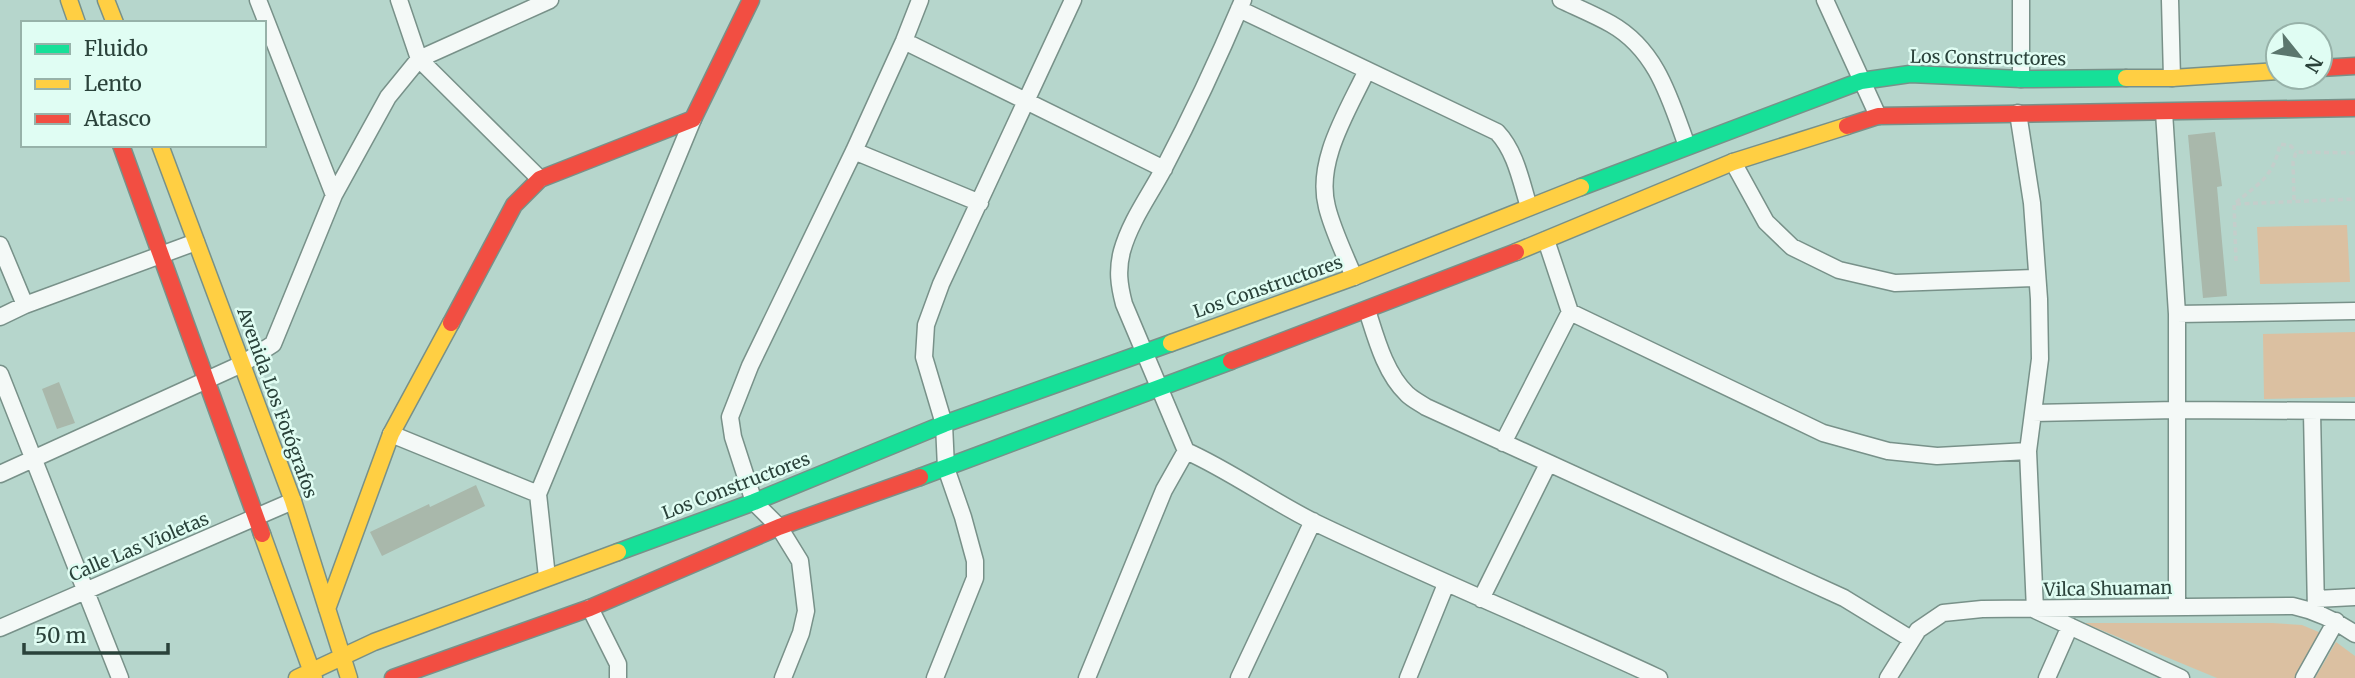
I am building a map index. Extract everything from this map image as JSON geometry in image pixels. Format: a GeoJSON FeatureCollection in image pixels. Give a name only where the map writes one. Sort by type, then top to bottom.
{"type":"FeatureCollection","features":[{"type":"Feature","properties":{"kind":"main road"},"geometry":{"type":"LineString","coordinates":[[69,0],[76,21]]}},
{"type":"Feature","properties":{"kind":"main road"},"geometry":{"type":"LineString","coordinates":[[106,0],[114,21]]}},
{"type":"Feature","properties":{"kind":"main road"},"geometry":{"type":"LineString","coordinates":[[327,609],[391,434],[514,205],[540,179],[693,119],[751,0]]}},
{"type":"Feature","properties":{"kind":"main road"},"geometry":{"type":"LineString","coordinates":[[2334,67],[2355,66]]}},
{"type":"Feature","properties":{"kind":"main road","name":"Los Constructores"},"geometry":{"type":"LineString","coordinates":[[307,676],[374,642],[754,502],[944,424],[1354,277],[1529,207],[1861,81],[1910,74],[2021,79],[2172,78],[2264,72]]}},
{"type":"Feature","properties":{"kind":"main road"},"geometry":{"type":"LineString","coordinates":[[393,678],[590,608],[779,527],[946,468],[1367,310],[1733,163],[1878,116],[2355,108]]}},
{"type":"Feature","properties":{"kind":"main road"},"geometry":{"type":"LineString","coordinates":[[122,147],[256,517],[307,676]]}},
{"type":"Feature","properties":{"kind":"main road","name":"Avenida Los Fotógrafos"},"geometry":{"type":"LineString","coordinates":[[161,147],[293,501],[349,678]]}},
{"type":"Feature","properties":{"kind":"street"},"geometry":{"type":"LineString","coordinates":[[258,0],[334,195]]}},
{"type":"Feature","properties":{"kind":"street"},"geometry":{"type":"LineString","coordinates":[[399,0],[419,59],[540,179]]}},
{"type":"Feature","properties":{"kind":"street"},"geometry":{"type":"LineString","coordinates":[[0,474],[242,365],[273,344],[334,195],[388,97],[419,59],[550,0]]}},
{"type":"Feature","properties":{"kind":"street"},"geometry":{"type":"LineString","coordinates":[[783,678],[801,633],[806,611],[800,561],[779,527],[754,502],[733,437],[730,417],[750,366],[854,151],[920,0]]}},
{"type":"Feature","properties":{"kind":"street"},"geometry":{"type":"LineString","coordinates":[[935,678],[975,578],[975,561],[946,468],[944,424],[924,357],[925,333],[932,305],[1073,0]]}},
{"type":"Feature","properties":{"kind":"street"},"geometry":{"type":"LineString","coordinates":[[1561,0],[1611,24],[1642,48],[1662,80],[1687,146]]}},
{"type":"Feature","properties":{"kind":"street"},"geometry":{"type":"LineString","coordinates":[[1825,0],[1878,116]]}},
{"type":"Feature","properties":{"kind":"street"},"geometry":{"type":"LineString","coordinates":[[2021,0],[2021,79]]}},
{"type":"Feature","properties":{"kind":"street"},"geometry":{"type":"LineString","coordinates":[[2170,0],[2172,78]]}},
{"type":"Feature","properties":{"kind":"street"},"geometry":{"type":"LineString","coordinates":[[1529,207],[1506,141],[1497,132],[1367,71],[1241,5],[1164,169],[1130,229],[1119,268],[1119,285],[1143,352],[1186,451],[1313,521],[1446,584],[1659,678]]}},
{"type":"Feature","properties":{"kind":"street"},"geometry":{"type":"LineString","coordinates":[[904,41],[1164,169]]}},
{"type":"Feature","properties":{"kind":"street"},"geometry":{"type":"LineString","coordinates":[[1354,277],[1327,207],[1324,181],[1335,141],[1367,71]]}},
{"type":"Feature","properties":{"kind":"street"},"geometry":{"type":"LineString","coordinates":[[2164,112],[2177,314],[2177,607]]}},
{"type":"Feature","properties":{"kind":"street"},"geometry":{"type":"LineString","coordinates":[[2018,113],[2032,203],[2040,359],[2028,451],[2035,610],[2181,678]]}},
{"type":"Feature","properties":{"kind":"street"},"geometry":{"type":"LineString","coordinates":[[547,577],[538,494],[693,119]]}},
{"type":"Feature","properties":{"kind":"street"},"geometry":{"type":"LineString","coordinates":[[854,151],[980,203]]}},
{"type":"Feature","properties":{"kind":"street"},"geometry":{"type":"LineString","coordinates":[[1733,163],[1766,222],[1792,247],[1839,270],[1895,283],[2037,278]]}},
{"type":"Feature","properties":{"kind":"street"},"geometry":{"type":"LineString","coordinates":[[1503,443],[1570,312],[1546,240]]}},
{"type":"Feature","properties":{"kind":"street"},"geometry":{"type":"LineString","coordinates":[[0,317],[25,305],[196,242]]}},
{"type":"Feature","properties":{"kind":"street"},"geometry":{"type":"LineString","coordinates":[[0,246],[25,305]]}},
{"type":"Feature","properties":{"kind":"street"},"geometry":{"type":"LineString","coordinates":[[1367,310],[1386,361],[1407,395],[1426,407],[1844,598],[1910,639]]}},
{"type":"Feature","properties":{"kind":"street"},"geometry":{"type":"LineString","coordinates":[[2177,314],[2355,311]]}},
{"type":"Feature","properties":{"kind":"street"},"geometry":{"type":"LineString","coordinates":[[1570,312],[1823,433],[1888,451],[1925,454],[2028,451]]}},
{"type":"Feature","properties":{"kind":"street"},"geometry":{"type":"LineString","coordinates":[[0,374],[120,678]]}},
{"type":"Feature","properties":{"kind":"street"},"geometry":{"type":"LineString","coordinates":[[2033,413],[2176,410],[2355,411]]}},
{"type":"Feature","properties":{"kind":"street"},"geometry":{"type":"LineString","coordinates":[[2312,412],[2316,605],[2355,597]]}},
{"type":"Feature","properties":{"kind":"street"},"geometry":{"type":"LineString","coordinates":[[391,434],[538,494]]}},
{"type":"Feature","properties":{"kind":"street"},"geometry":{"type":"LineString","coordinates":[[1087,678],[1164,489],[1186,451]]}},
{"type":"Feature","properties":{"kind":"street"},"geometry":{"type":"LineString","coordinates":[[1481,599],[1548,464]]}},
{"type":"Feature","properties":{"kind":"street","name":"Calle Las Violetas"},"geometry":{"type":"LineString","coordinates":[[0,628],[293,501]]}},
{"type":"Feature","properties":{"kind":"street"},"geometry":{"type":"LineString","coordinates":[[1239,678],[1313,521]]}},
{"type":"Feature","properties":{"kind":"street"},"geometry":{"type":"LineString","coordinates":[[1408,678],[1446,584]]}},
{"type":"Feature","properties":{"kind":"street","name":"Vilca Shuaman"},"geometry":{"type":"LineString","coordinates":[[1888,678],[1918,630],[1943,613],[1982,609],[2316,605],[2355,634]]}},
{"type":"Feature","properties":{"kind":"street"},"geometry":{"type":"LineString","coordinates":[[590,608],[618,664],[618,678]]}},
{"type":"Feature","properties":{"kind":"street"},"geometry":{"type":"LineString","coordinates":[[2304,678],[2336,621]]}},
{"type":"Feature","properties":{"kind":"street"},"geometry":{"type":"LineString","coordinates":[[2047,678],[2070,626]]}},
{"type":"Feature","properties":{"kind":"path"},"geometry":{"type":"LineString","coordinates":[[2234,204],[2269,175],[2276,163],[2280,144],[2291,146],[2296,152],[2355,153]]}},
{"type":"Feature","properties":{"kind":"path"},"geometry":{"type":"LineString","coordinates":[[2294,200],[2293,162],[2296,152]]}},
{"type":"Feature","properties":{"kind":"path"},"geometry":{"type":"LineString","coordinates":[[2234,204],[2355,199]]}},
{"type":"Feature","properties":{"kind":"path"},"geometry":{"type":"LineString","coordinates":[[2234,204],[2235,261]]}},
{"type":"Feature","properties":{"kind":"shaded area"},"geometry":{"type":"Polygon","coordinates":[[[2347,225],[2350,282],[2260,284],[2257,227],[2347,225]]]}},
{"type":"Feature","properties":{"kind":"shaded area"},"geometry":{"type":"Polygon","coordinates":[[[2355,332],[2355,397],[2264,399],[2263,334],[2355,332]]]}},
{"type":"Feature","properties":{"kind":"shaded area"},"geometry":{"type":"Polygon","coordinates":[[[2084,623],[2272,623],[2302,625],[2321,633],[2296,678],[2217,678],[2084,623]]]}},
{"type":"Feature","properties":{"kind":"shaded area"},"geometry":{"type":"Polygon","coordinates":[[[2336,642],[2355,656],[2355,678],[2315,678],[2336,642]]]}},
{"type":"Feature","properties":{"kind":"building"},"geometry":{"type":"Polygon","coordinates":[[[2215,132],[2222,186],[2217,187],[2227,296],[2203,298],[2188,135],[2215,132]]]}},
{"type":"Feature","properties":{"kind":"building"},"geometry":{"type":"Polygon","coordinates":[[[59,382],[75,423],[57,429],[42,389],[59,382]]]}},
{"type":"Feature","properties":{"kind":"building"},"geometry":{"type":"Polygon","coordinates":[[[476,485],[485,506],[382,556],[370,532],[476,485]]]}},
{"type":"Feature","properties":{"kind":"traffic: fast"},"geometry":{"type":"LineString","coordinates":[[1581,187],[1861,81],[1910,74],[2021,79],[2126,78]]}},
{"type":"Feature","properties":{"kind":"traffic: fast"},"geometry":{"type":"LineString","coordinates":[[618,552],[754,502],[944,424],[1171,343]]}},
{"type":"Feature","properties":{"kind":"traffic: fast"},"geometry":{"type":"LineString","coordinates":[[920,477],[1231,361]]}},
{"type":"Feature","properties":{"kind":"traffic: slow"},"geometry":{"type":"LineString","coordinates":[[69,0],[76,21]]}},
{"type":"Feature","properties":{"kind":"traffic: slow"},"geometry":{"type":"LineString","coordinates":[[106,0],[114,21]]}},
{"type":"Feature","properties":{"kind":"traffic: slow"},"geometry":{"type":"LineString","coordinates":[[2126,78],[2264,72]]}},
{"type":"Feature","properties":{"kind":"traffic: slow"},"geometry":{"type":"LineString","coordinates":[[1516,252],[1733,162],[1847,126]]}},
{"type":"Feature","properties":{"kind":"traffic: slow"},"geometry":{"type":"LineString","coordinates":[[161,147],[293,501],[349,678]]}},
{"type":"Feature","properties":{"kind":"traffic: slow"},"geometry":{"type":"LineString","coordinates":[[1171,343],[1354,277],[1581,187]]}},
{"type":"Feature","properties":{"kind":"traffic: slow"},"geometry":{"type":"LineString","coordinates":[[327,609],[391,434],[451,323]]}},
{"type":"Feature","properties":{"kind":"traffic: slow"},"geometry":{"type":"LineString","coordinates":[[262,534],[314,678]]}},
{"type":"Feature","properties":{"kind":"traffic: slow"},"geometry":{"type":"LineString","coordinates":[[297,678],[374,642],[618,552]]}},
{"type":"Feature","properties":{"kind":"traffic: jam"},"geometry":{"type":"LineString","coordinates":[[451,323],[514,205],[540,179],[693,119],[751,0]]}},
{"type":"Feature","properties":{"kind":"traffic: jam"},"geometry":{"type":"LineString","coordinates":[[2334,67],[2355,66]]}},
{"type":"Feature","properties":{"kind":"traffic: jam"},"geometry":{"type":"LineString","coordinates":[[1847,126],[1878,116],[2355,108]]}},
{"type":"Feature","properties":{"kind":"traffic: jam"},"geometry":{"type":"LineString","coordinates":[[122,147],[262,534]]}},
{"type":"Feature","properties":{"kind":"traffic: jam"},"geometry":{"type":"LineString","coordinates":[[1231,361],[1516,252]]}},
{"type":"Feature","properties":{"kind":"traffic: jam"},"geometry":{"type":"LineString","coordinates":[[393,678],[590,608],[779,527],[920,477]]}}]}
